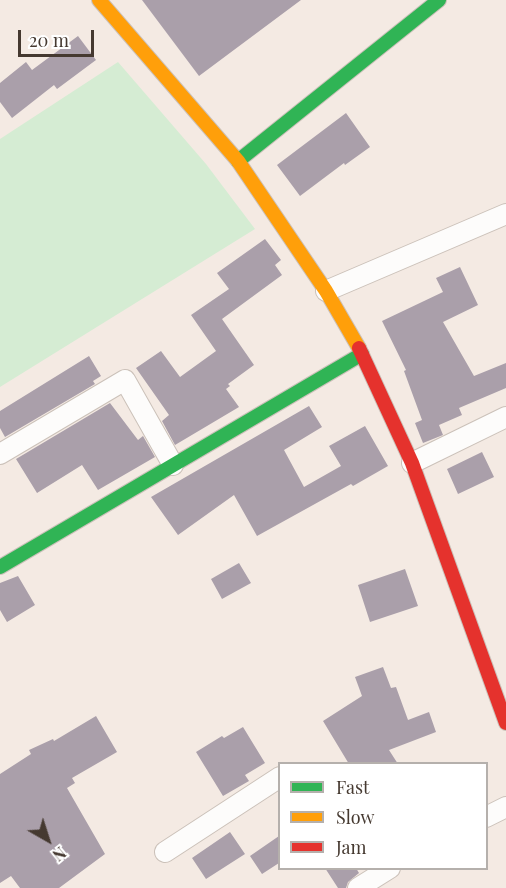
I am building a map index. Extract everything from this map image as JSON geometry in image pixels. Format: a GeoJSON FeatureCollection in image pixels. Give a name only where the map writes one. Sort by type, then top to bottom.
{"type":"FeatureCollection","features":[{"type":"Feature","properties":{"kind":"street"},"geometry":{"type":"LineString","coordinates":[[99,0],[238,160],[326,291],[362,354],[412,464],[506,723]]}},
{"type":"Feature","properties":{"kind":"street"},"geometry":{"type":"LineString","coordinates":[[238,160],[439,0]]}},
{"type":"Feature","properties":{"kind":"street"},"geometry":{"type":"LineString","coordinates":[[326,291],[506,214]]}},
{"type":"Feature","properties":{"kind":"street"},"geometry":{"type":"LineString","coordinates":[[0,567],[362,354]]}},
{"type":"Feature","properties":{"kind":"street"},"geometry":{"type":"LineString","coordinates":[[0,454],[125,380],[173,465]]}},
{"type":"Feature","properties":{"kind":"street"},"geometry":{"type":"LineString","coordinates":[[412,464],[506,417]]}},
{"type":"Feature","properties":{"kind":"street"},"geometry":{"type":"LineString","coordinates":[[165,852],[278,778]]}},
{"type":"Feature","properties":{"kind":"street"},"geometry":{"type":"LineString","coordinates":[[488,816],[506,807]]}},
{"type":"Feature","properties":{"kind":"street"},"geometry":{"type":"LineString","coordinates":[[358,888],[385,870]]}},
{"type":"Feature","properties":{"kind":"green space"},"geometry":{"type":"Polygon","coordinates":[[[118,62],[206,164],[255,229],[0,387],[0,139],[118,62]]]}},
{"type":"Feature","properties":{"kind":"building"},"geometry":{"type":"Polygon","coordinates":[[[142,0],[301,0],[199,76],[142,0]]]}},
{"type":"Feature","properties":{"kind":"building"},"geometry":{"type":"Polygon","coordinates":[[[78,36],[96,60],[57,89],[54,85],[12,118],[0,102],[0,83],[26,62],[32,70],[78,36]]]}},
{"type":"Feature","properties":{"kind":"building"},"geometry":{"type":"Polygon","coordinates":[[[346,113],[370,147],[345,165],[344,163],[300,196],[277,165],[346,113]]]}},
{"type":"Feature","properties":{"kind":"building"},"geometry":{"type":"Polygon","coordinates":[[[265,239],[281,260],[275,265],[282,275],[222,319],[254,365],[228,384],[230,386],[226,389],[239,407],[175,445],[162,421],[169,415],[136,368],[161,351],[180,377],[216,351],[191,315],[229,289],[217,273],[265,239]]]}},
{"type":"Feature","properties":{"kind":"building"},"geometry":{"type":"Polygon","coordinates":[[[460,267],[478,305],[443,322],[474,376],[506,363],[506,388],[459,408],[462,415],[439,425],[443,435],[423,443],[415,423],[422,420],[404,371],[406,370],[382,321],[443,292],[436,278],[460,267]]]}},
{"type":"Feature","properties":{"kind":"building"},"geometry":{"type":"Polygon","coordinates":[[[89,356],[101,376],[93,381],[95,384],[5,437],[0,428],[0,411],[89,356]]]}},
{"type":"Feature","properties":{"kind":"building"},"geometry":{"type":"Polygon","coordinates":[[[110,403],[138,440],[143,436],[155,457],[98,490],[82,465],[37,493],[16,459],[110,403]]]}},
{"type":"Feature","properties":{"kind":"building"},"geometry":{"type":"Polygon","coordinates":[[[309,406],[322,427],[284,450],[304,487],[341,466],[329,446],[365,426],[388,466],[257,536],[234,495],[178,535],[151,497],[309,406]]]}},
{"type":"Feature","properties":{"kind":"building"},"geometry":{"type":"Polygon","coordinates":[[[482,452],[494,477],[458,494],[447,469],[482,452]]]}},
{"type":"Feature","properties":{"kind":"building"},"geometry":{"type":"Polygon","coordinates":[[[239,563],[251,583],[222,599],[211,579],[239,563]]]}},
{"type":"Feature","properties":{"kind":"building"},"geometry":{"type":"Polygon","coordinates":[[[405,569],[418,606],[370,622],[358,585],[405,569]]]}},
{"type":"Feature","properties":{"kind":"building"},"geometry":{"type":"Polygon","coordinates":[[[18,576],[35,605],[7,622],[0,610],[0,583],[18,576]]]}},
{"type":"Feature","properties":{"kind":"building"},"geometry":{"type":"Polygon","coordinates":[[[383,667],[391,688],[396,687],[408,720],[429,712],[436,732],[389,750],[397,762],[348,762],[323,721],[362,696],[355,677],[383,667]]]}},
{"type":"Feature","properties":{"kind":"building"},"geometry":{"type":"Polygon","coordinates":[[[96,716],[117,752],[72,778],[75,783],[67,788],[105,854],[59,888],[20,888],[11,876],[0,883],[0,774],[31,754],[29,750],[53,739],[54,741],[96,716]]]}},
{"type":"Feature","properties":{"kind":"building"},"geometry":{"type":"Polygon","coordinates":[[[243,727],[265,763],[245,775],[249,781],[223,796],[196,752],[222,736],[224,738],[243,727]]]}},
{"type":"Feature","properties":{"kind":"building"},"geometry":{"type":"Polygon","coordinates":[[[230,832],[245,854],[206,879],[192,858],[230,832]]]}},
{"type":"Feature","properties":{"kind":"building"},"geometry":{"type":"Polygon","coordinates":[[[278,837],[278,864],[262,874],[250,856],[278,837]]]}},
{"type":"Feature","properties":{"kind":"building"},"geometry":{"type":"Polygon","coordinates":[[[326,870],[357,870],[359,873],[348,882],[346,888],[338,888],[326,870]]]}},
{"type":"Feature","properties":{"kind":"traffic: fast"},"geometry":{"type":"LineString","coordinates":[[238,161],[439,0]]}},
{"type":"Feature","properties":{"kind":"traffic: fast"},"geometry":{"type":"LineString","coordinates":[[0,567],[362,354]]}},
{"type":"Feature","properties":{"kind":"traffic: slow"},"geometry":{"type":"LineString","coordinates":[[99,0],[238,161],[326,291],[359,348]]}},
{"type":"Feature","properties":{"kind":"traffic: jam"},"geometry":{"type":"LineString","coordinates":[[359,348],[412,463],[506,723]]}}]}
